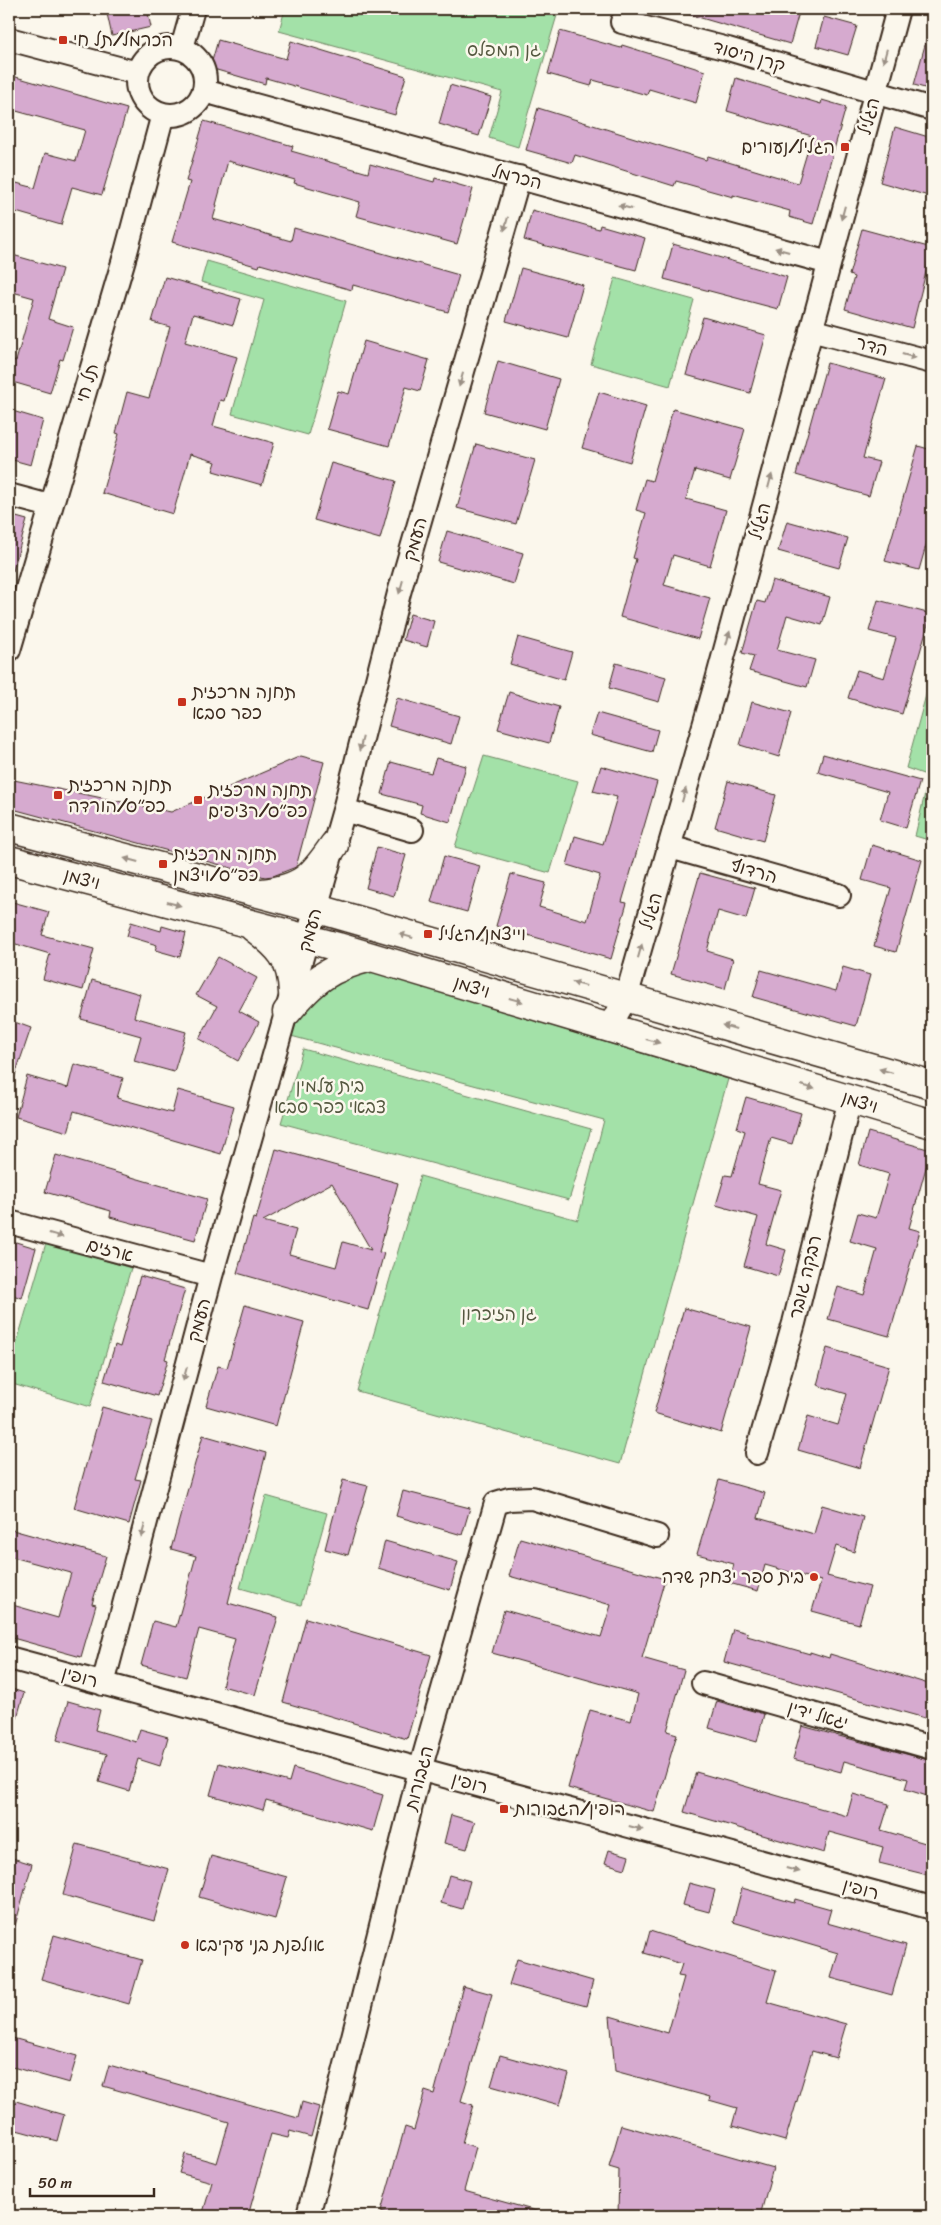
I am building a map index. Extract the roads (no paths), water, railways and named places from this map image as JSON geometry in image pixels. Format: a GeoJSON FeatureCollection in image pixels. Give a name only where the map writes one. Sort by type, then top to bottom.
{"type":"FeatureCollection","features":[{"type":"Feature","properties":{"kind":"main road","name":"ויצמן"},"geometry":{"type":"LineString","coordinates":[[9,827],[257,894],[316,908],[932,1085]]}},
{"type":"Feature","properties":{"kind":"main road"},"geometry":{"type":"LineString","coordinates":[[257,894],[296,887],[310,878],[334,845]]}},
{"type":"Feature","properties":{"kind":"main road","name":"ויצמן"},"geometry":{"type":"LineString","coordinates":[[11,861],[248,924],[308,938],[932,1124]]}},
{"type":"Feature","properties":{"kind":"main road"},"geometry":{"type":"LineString","coordinates":[[248,924],[268,938],[281,951],[290,966],[290,1003]]}},
{"type":"Feature","properties":{"kind":"main road"},"geometry":{"type":"LineString","coordinates":[[290,1003],[319,978],[335,968],[372,957]]}},
{"type":"Feature","properties":{"kind":"street"},"geometry":{"type":"LineString","coordinates":[[182,48],[192,9]]}},
{"type":"Feature","properties":{"kind":"street","name":"הגליל"},"geometry":{"type":"LineString","coordinates":[[606,1027],[617,1014],[626,998],[670,847],[898,9]]}},
{"type":"Feature","properties":{"kind":"street","name":"קרן היסוד"},"geometry":{"type":"LineString","coordinates":[[622,22],[728,49],[932,109]]}},
{"type":"Feature","properties":{"kind":"street"},"geometry":{"type":"LineString","coordinates":[[9,39],[137,73]]}},
{"type":"Feature","properties":{"kind":"street"},"geometry":{"type":"LineString","coordinates":[[171,46],[182,48],[194,54],[202,65],[205,78],[204,91],[200,100],[188,110],[173,115],[163,114],[149,107],[139,94],[137,73],[142,62],[149,54],[159,48],[171,46]]}},
{"type":"Feature","properties":{"kind":"street","name":"הכרמל"},"geometry":{"type":"LineString","coordinates":[[204,91],[829,263]]}},
{"type":"Feature","properties":{"kind":"street","name":"תל חי"},"geometry":{"type":"LineString","coordinates":[[9,650],[126,252],[163,114]]}},
{"type":"Feature","properties":{"kind":"street","name":"העמק"},"geometry":{"type":"LineString","coordinates":[[103,1684],[211,1276],[344,810],[399,593],[519,177]]}},
{"type":"Feature","properties":{"kind":"street","name":"הדר"},"geometry":{"type":"LineString","coordinates":[[811,330],[932,362]]}},
{"type":"Feature","properties":{"kind":"street"},"geometry":{"type":"LineString","coordinates":[[9,495],[50,506]]}},
{"type":"Feature","properties":{"kind":"street"},"geometry":{"type":"LineString","coordinates":[[344,810],[412,830]]}},
{"type":"Feature","properties":{"kind":"street","name":"הרדוף"},"geometry":{"type":"LineString","coordinates":[[670,847],[839,895]]}},
{"type":"Feature","properties":{"kind":"street","name":"רבקה גובר"},"geometry":{"type":"LineString","coordinates":[[757,1453],[794,1323],[850,1099]]}},
{"type":"Feature","properties":{"kind":"street","name":"ארזים"},"geometry":{"type":"LineString","coordinates":[[9,1222],[211,1276]]}},
{"type":"Feature","properties":{"kind":"street","name":"הגבורות"},"geometry":{"type":"LineString","coordinates":[[308,2216],[420,1770],[496,1503],[509,1499],[532,1498],[657,1536]]}},
{"type":"Feature","properties":{"kind":"street","name":"רופין"},"geometry":{"type":"LineString","coordinates":[[9,1658],[932,1908]]}},
{"type":"Feature","properties":{"kind":"street","name":"יגאל ידין"},"geometry":{"type":"LineString","coordinates":[[703,1683],[932,1748]]}},
{"type":"Feature","properties":{"kind":"place","name":"הכרמל/תל חי"},"geometry":{"type":"Point","coordinates":[63,40]}},
{"type":"Feature","properties":{"kind":"place","name":"הגליל/נעורים"},"geometry":{"type":"Point","coordinates":[845,147]}},
{"type":"Feature","properties":{"kind":"place","name":"תחנה מרכזית כפר סבא"},"geometry":{"type":"Point","coordinates":[182,702]}},
{"type":"Feature","properties":{"kind":"place","name":"תחנה מרכזית כפ״ס/הורדה"},"geometry":{"type":"Point","coordinates":[58,795]}},
{"type":"Feature","properties":{"kind":"place","name":"תחנה מרכזית כפ״ס/רציפים"},"geometry":{"type":"Point","coordinates":[198,800]}},
{"type":"Feature","properties":{"kind":"place","name":"תחנה מרכזית כפ״ס/ויצמן"},"geometry":{"type":"Point","coordinates":[163,864]}},
{"type":"Feature","properties":{"kind":"place","name":"וייצמן/הגליל"},"geometry":{"type":"Point","coordinates":[428,934]}},
{"type":"Feature","properties":{"kind":"place","name":"בית ספר יצחק שדה"},"geometry":{"type":"Point","coordinates":[814,1577]}},
{"type":"Feature","properties":{"kind":"place","name":"רופין/הגבורות"},"geometry":{"type":"Point","coordinates":[504,1809]}},
{"type":"Feature","properties":{"kind":"place","name":"אולפנת בני עקיבא"},"geometry":{"type":"Point","coordinates":[185,1945]}},
{"type":"Feature","properties":{"kind":"park label","name":"גן המפלס"},"geometry":{"type":"Point","coordinates":[504,50]}},
{"type":"Feature","properties":{"kind":"park label","name":"בית עלמין צבאי כפר סבא"},"geometry":{"type":"Point","coordinates":[330,1096]}},
{"type":"Feature","properties":{"kind":"park label","name":"גן הזיכרון"},"geometry":{"type":"Point","coordinates":[499,1314]}}]}
